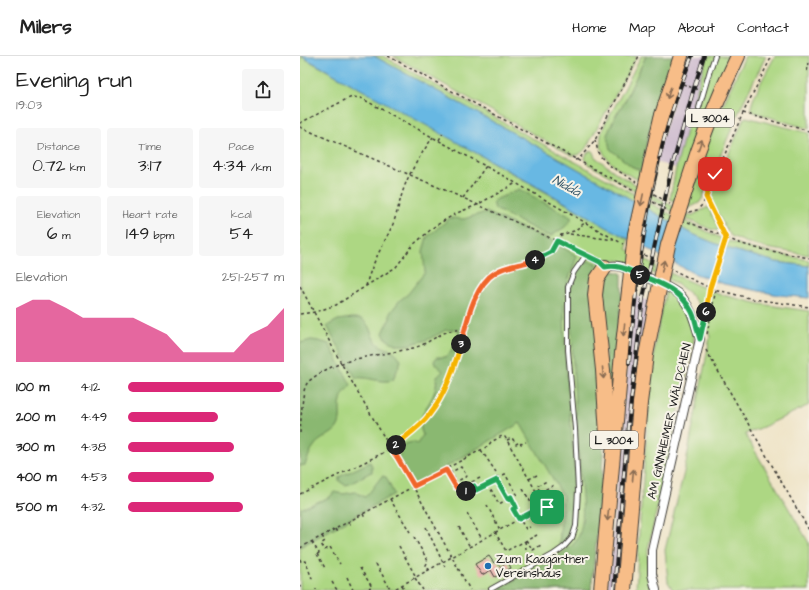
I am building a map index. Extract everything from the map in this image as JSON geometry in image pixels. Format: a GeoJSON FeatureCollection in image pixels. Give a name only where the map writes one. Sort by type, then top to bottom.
{"type":"FeatureCollection","features":[{"type":"Feature","properties":{"kind":"highway","name":"L 3004"},"geometry":{"type":"LineString","coordinates":[[602,590],[622,353],[635,234],[661,118],[681,56]]}},
{"type":"Feature","properties":{"kind":"highway","name":"L 3004"},"geometry":{"type":"LineString","coordinates":[[624,590],[640,403],[646,355],[668,245],[699,147],[718,98],[738,56]]}},
{"type":"Feature","properties":{"kind":"highway"},"geometry":{"type":"LineString","coordinates":[[605,267],[596,279],[594,295],[603,377],[610,497]]}},
{"type":"Feature","properties":{"kind":"highway"},"geometry":{"type":"LineString","coordinates":[[628,542],[630,590]]}},
{"type":"Feature","properties":{"kind":"street","name":"AM GINNHEIMER WÄLDCHEN"},"geometry":{"type":"LineString","coordinates":[[605,267],[612,265],[620,266],[660,284],[680,295],[692,312],[704,341],[652,550],[652,574],[656,590]]}},
{"type":"Feature","properties":{"kind":"lane"},"geometry":{"type":"LineString","coordinates":[[699,108],[715,56]]}},
{"type":"Feature","properties":{"kind":"lane"},"geometry":{"type":"LineString","coordinates":[[491,589],[554,554],[564,547],[572,538],[576,526],[578,490],[568,350],[568,287],[574,272],[586,254],[600,262],[605,267]]}},
{"type":"Feature","properties":{"kind":"path"},"geometry":{"type":"LineString","coordinates":[[388,56],[575,160],[579,159],[595,140],[639,56]]}},
{"type":"Feature","properties":{"kind":"path"},"geometry":{"type":"LineString","coordinates":[[772,56],[743,113],[706,197],[726,238],[756,248],[809,258]]}},
{"type":"Feature","properties":{"kind":"path"},"geometry":{"type":"LineString","coordinates":[[807,71],[809,63]]}},
{"type":"Feature","properties":{"kind":"path"},"geometry":{"type":"LineString","coordinates":[[681,83],[704,92]]}},
{"type":"Feature","properties":{"kind":"path"},"geometry":{"type":"LineString","coordinates":[[300,123],[352,97],[361,98],[440,140],[625,245]]}},
{"type":"Feature","properties":{"kind":"path"},"geometry":{"type":"LineString","coordinates":[[743,113],[809,131]]}},
{"type":"Feature","properties":{"kind":"path"},"geometry":{"type":"LineString","coordinates":[[300,127],[586,254]]}},
{"type":"Feature","properties":{"kind":"path"},"geometry":{"type":"LineString","coordinates":[[440,140],[443,133]]}},
{"type":"Feature","properties":{"kind":"path"},"geometry":{"type":"LineString","coordinates":[[366,286],[368,276],[393,222],[410,175],[418,159],[433,137]]}},
{"type":"Feature","properties":{"kind":"path"},"geometry":{"type":"LineString","coordinates":[[462,198],[486,166]]}},
{"type":"Feature","properties":{"kind":"path"},"geometry":{"type":"LineString","coordinates":[[300,314],[315,312],[336,305],[396,267],[413,245],[435,226],[516,183]]}},
{"type":"Feature","properties":{"kind":"path"},"geometry":{"type":"LineString","coordinates":[[570,234],[586,222]]}},
{"type":"Feature","properties":{"kind":"path"},"geometry":{"type":"LineString","coordinates":[[300,494],[391,449],[428,417],[440,399],[450,376],[474,302],[484,282],[496,272],[533,261],[551,252],[557,241],[562,236],[570,234],[616,240]]}},
{"type":"Feature","properties":{"kind":"path"},"geometry":{"type":"LineString","coordinates":[[726,238],[710,288],[704,341],[809,530]]}},
{"type":"Feature","properties":{"kind":"path"},"geometry":{"type":"LineString","coordinates":[[300,286],[341,363],[414,486],[470,590]]}},
{"type":"Feature","properties":{"kind":"path"},"geometry":{"type":"LineString","coordinates":[[710,288],[753,299],[809,307]]}},
{"type":"Feature","properties":{"kind":"path"},"geometry":{"type":"LineString","coordinates":[[704,341],[716,289]]}},
{"type":"Feature","properties":{"kind":"path"},"geometry":{"type":"LineString","coordinates":[[300,433],[305,385],[321,372],[341,363],[365,356],[414,348],[448,332],[465,329]]}},
{"type":"Feature","properties":{"kind":"path"},"geometry":{"type":"LineString","coordinates":[[300,548],[446,470],[488,446],[491,442],[502,436],[507,440],[544,505]]}},
{"type":"Feature","properties":{"kind":"path"},"geometry":{"type":"LineString","coordinates":[[507,440],[512,438],[516,444],[526,442]]}},
{"type":"Feature","properties":{"kind":"path"},"geometry":{"type":"LineString","coordinates":[[481,450],[496,472]]}},
{"type":"Feature","properties":{"kind":"path"},"geometry":{"type":"LineString","coordinates":[[454,483],[456,482],[467,476],[461,466],[451,472],[456,482]]}},
{"type":"Feature","properties":{"kind":"path"},"geometry":{"type":"LineString","coordinates":[[446,470],[456,487],[458,487],[462,492],[461,494],[464,501]]}},
{"type":"Feature","properties":{"kind":"path"},"geometry":{"type":"LineString","coordinates":[[488,484],[499,504],[517,494],[505,474]]}},
{"type":"Feature","properties":{"kind":"path"},"geometry":{"type":"LineString","coordinates":[[529,479],[537,475]]}},
{"type":"Feature","properties":{"kind":"path"},"geometry":{"type":"LineString","coordinates":[[498,476],[497,480],[508,499]]}},
{"type":"Feature","properties":{"kind":"path"},"geometry":{"type":"LineString","coordinates":[[480,478],[472,482],[476,490],[497,480]]}},
{"type":"Feature","properties":{"kind":"path"},"geometry":{"type":"LineString","coordinates":[[376,564],[392,590],[547,503],[537,486],[547,481]]}},
{"type":"Feature","properties":{"kind":"path"},"geometry":{"type":"LineString","coordinates":[[540,492],[554,485]]}},
{"type":"Feature","properties":{"kind":"path"},"geometry":{"type":"LineString","coordinates":[[461,494],[474,486]]}},
{"type":"Feature","properties":{"kind":"path"},"geometry":{"type":"LineString","coordinates":[[521,492],[524,489],[540,518]]}},
{"type":"Feature","properties":{"kind":"path"},"geometry":{"type":"LineString","coordinates":[[511,497],[516,507],[513,509],[519,519],[526,530],[530,528]]}},
{"type":"Feature","properties":{"kind":"path"},"geometry":{"type":"LineString","coordinates":[[390,499],[410,532]]}},
{"type":"Feature","properties":{"kind":"path"},"geometry":{"type":"LineString","coordinates":[[487,505],[500,530]]}},
{"type":"Feature","properties":{"kind":"path"},"geometry":{"type":"LineString","coordinates":[[537,513],[547,507]]}},
{"type":"Feature","properties":{"kind":"path"},"geometry":{"type":"LineString","coordinates":[[467,513],[482,540]]}},
{"type":"Feature","properties":{"kind":"path"},"geometry":{"type":"LineString","coordinates":[[362,514],[365,518]]}},
{"type":"Feature","properties":{"kind":"path"},"geometry":{"type":"LineString","coordinates":[[349,522],[351,526]]}},
{"type":"Feature","properties":{"kind":"path"},"geometry":{"type":"LineString","coordinates":[[426,527],[445,567]]}},
{"type":"Feature","properties":{"kind":"path"},"geometry":{"type":"LineString","coordinates":[[459,527],[470,547]]}},
{"type":"Feature","properties":{"kind":"path"},"geometry":{"type":"LineString","coordinates":[[335,529],[338,534]]}},
{"type":"Feature","properties":{"kind":"path"},"geometry":{"type":"LineString","coordinates":[[495,532],[506,551],[537,535]]}},
{"type":"Feature","properties":{"kind":"path"},"geometry":{"type":"LineString","coordinates":[[322,536],[325,541],[321,544],[325,550],[330,547],[340,564]]}},
{"type":"Feature","properties":{"kind":"path"},"geometry":{"type":"LineString","coordinates":[[414,536],[428,561],[426,565],[429,570]]}},
{"type":"Feature","properties":{"kind":"path"},"geometry":{"type":"LineString","coordinates":[[526,540],[533,550],[541,545]]}},
{"type":"Feature","properties":{"kind":"path"},"geometry":{"type":"LineString","coordinates":[[526,540],[526,549]]}},
{"type":"Feature","properties":{"kind":"path"},"geometry":{"type":"LineString","coordinates":[[312,542],[319,553],[316,555],[325,568]]}},
{"type":"Feature","properties":{"kind":"path"},"geometry":{"type":"LineString","coordinates":[[399,546],[422,590]]}},
{"type":"Feature","properties":{"kind":"path"},"geometry":{"type":"LineString","coordinates":[[300,559],[301,562],[305,561],[310,568],[309,573],[313,580]]}},
{"type":"Feature","properties":{"kind":"path"},"geometry":{"type":"LineString","coordinates":[[360,568],[372,587],[367,590]]}},
{"type":"Feature","properties":{"kind":"path"},"geometry":{"type":"LineString","coordinates":[[347,576],[353,590]]}},
{"type":"Feature","properties":{"kind":"path"},"geometry":{"type":"LineString","coordinates":[[332,582],[337,590]]}},
{"type":"Feature","properties":{"kind":"path"},"geometry":{"type":"LineString","coordinates":[[300,585],[302,589]]}},
{"type":"Feature","properties":{"kind":"path"},"geometry":{"type":"LineString","coordinates":[[402,585],[405,590]]}},
{"type":"Feature","properties":{"kind":"shaded area"},"geometry":{"type":"Polygon","coordinates":[[[689,56],[707,56],[676,168],[655,162],[679,83],[689,56]]]}},
{"type":"Feature","properties":{"kind":"shaded area"},"geometry":{"type":"Polygon","coordinates":[[[633,295],[650,301],[618,590],[607,590],[633,295]]]}},
{"type":"Feature","properties":{"kind":"green space"},"geometry":{"type":"Polygon","coordinates":[[[300,56],[418,120],[628,239],[627,249],[656,266],[655,274],[623,261],[608,259],[602,263],[601,496],[591,590],[300,590],[300,56]]]}},
{"type":"Feature","properties":{"kind":"green space"},"geometry":{"type":"Polygon","coordinates":[[[374,56],[383,56],[670,214],[721,238],[721,246],[690,233],[374,56]]]}},
{"type":"Feature","properties":{"kind":"green space"},"geometry":{"type":"Polygon","coordinates":[[[393,56],[637,56],[586,148],[579,154],[571,155],[393,56]]]}},
{"type":"Feature","properties":{"kind":"green space"},"geometry":{"type":"Polygon","coordinates":[[[641,56],[646,56],[625,101],[615,117],[631,166],[642,171],[640,180],[618,169],[606,158],[602,151],[601,135],[608,118],[641,56]]]}},
{"type":"Feature","properties":{"kind":"green space"},"geometry":{"type":"Polygon","coordinates":[[[646,56],[674,56],[655,112],[647,141],[642,171],[631,166],[610,149],[607,135],[646,56]]]}},
{"type":"Feature","properties":{"kind":"green space"},"geometry":{"type":"Polygon","coordinates":[[[707,56],[732,56],[678,188],[691,192],[706,143],[745,56],[766,56],[740,109],[702,199],[699,203],[689,208],[670,199],[676,168],[707,56]]]}},
{"type":"Feature","properties":{"kind":"green space"},"geometry":{"type":"Polygon","coordinates":[[[775,56],[809,56],[809,129],[751,111],[751,106],[756,92],[775,56]]]}},
{"type":"Feature","properties":{"kind":"green space"},"geometry":{"type":"Polygon","coordinates":[[[746,117],[809,133],[809,255],[765,248],[731,236],[712,203],[711,196],[744,118],[746,117]]]}},
{"type":"Feature","properties":{"kind":"green space"},"geometry":{"type":"Polygon","coordinates":[[[592,150],[595,157],[619,175],[688,215],[693,215],[708,207],[720,231],[710,229],[684,218],[588,164],[585,158],[587,153],[592,150]]]}},
{"type":"Feature","properties":{"kind":"green space"},"geometry":{"type":"Polygon","coordinates":[[[519,189],[571,217],[571,220],[565,227],[551,236],[546,235],[495,209],[493,202],[495,200],[519,189]]]}},
{"type":"Feature","properties":{"kind":"green space"},"geometry":{"type":"Polygon","coordinates":[[[486,212],[552,241],[577,256],[566,287],[564,308],[565,350],[576,490],[572,526],[568,537],[562,545],[559,545],[563,496],[520,423],[414,486],[397,457],[402,453],[404,444],[413,442],[417,444],[423,435],[421,420],[423,413],[434,393],[436,378],[443,371],[434,361],[437,357],[446,357],[456,344],[459,330],[446,330],[427,340],[407,345],[397,345],[386,339],[383,333],[390,318],[390,313],[400,300],[408,294],[425,272],[423,251],[427,237],[450,218],[464,219],[486,212]]]}},
{"type":"Feature","properties":{"kind":"green space"},"geometry":{"type":"Polygon","coordinates":[[[729,241],[752,249],[809,260],[809,266],[776,262],[726,248],[729,241]]]}},
{"type":"Feature","properties":{"kind":"green space"},"geometry":{"type":"Polygon","coordinates":[[[589,261],[596,263],[604,433],[601,496],[591,590],[502,590],[501,587],[562,554],[576,541],[579,534],[582,508],[569,295],[576,272],[585,262],[589,261]]]}},
{"type":"Feature","properties":{"kind":"green space"},"geometry":{"type":"Polygon","coordinates":[[[609,271],[622,274],[622,292],[611,403],[608,401],[601,277],[609,271]]]}},
{"type":"Feature","properties":{"kind":"green space"},"geometry":{"type":"Polygon","coordinates":[[[670,273],[718,294],[760,304],[809,311],[809,405],[745,434],[809,543],[809,590],[673,590],[668,582],[665,550],[685,468],[710,337],[703,314],[698,304],[690,294],[668,279],[670,273]]]}},
{"type":"Feature","properties":{"kind":"green space"},"geometry":{"type":"Polygon","coordinates":[[[666,291],[684,306],[692,321],[694,334],[690,359],[648,549],[648,575],[651,590],[636,590],[650,388],[656,337],[666,291]]]}},
{"type":"Feature","properties":{"kind":"green space"},"geometry":{"type":"Polygon","coordinates":[[[352,318],[364,321],[377,343],[393,351],[399,357],[401,361],[393,380],[384,381],[356,378],[327,326],[338,320],[352,318]]]}},
{"type":"Feature","properties":{"kind":"green space"},"geometry":{"type":"Polygon","coordinates":[[[311,340],[329,344],[351,385],[345,392],[340,404],[339,425],[332,433],[317,443],[312,449],[305,465],[300,466],[300,343],[311,340]]]}},
{"type":"Feature","properties":{"kind":"green space"},"geometry":{"type":"Polygon","coordinates":[[[370,462],[372,472],[350,484],[345,485],[339,481],[339,477],[370,462]]]}},
{"type":"Feature","properties":{"kind":"green space"},"geometry":{"type":"Polygon","coordinates":[[[382,476],[386,477],[394,494],[300,547],[300,509],[330,497],[334,492],[343,494],[355,492],[365,497],[382,476]]]}},
{"type":"Feature","properties":{"kind":"water","name":"Nidda"},"geometry":{"type":"Polygon","coordinates":[[[301,56],[374,56],[690,233],[726,248],[776,262],[809,266],[809,298],[779,295],[724,284],[693,273],[606,227],[552,195],[301,56]]]}},
{"type":"Feature","properties":{"kind":"building","name":"Zum Kaagärtner Vereinshaus"},"geometry":{"type":"Polygon","coordinates":[[[489,556],[494,563],[497,561],[500,567],[508,562],[511,568],[495,577],[491,570],[482,575],[475,564],[489,556]]]}},
{"type":"Feature","properties":{"kind":"railway"},"geometry":{"type":"LineString","coordinates":[[629,363],[640,263],[652,188],[661,150],[677,96],[692,56]]}},
{"type":"Feature","properties":{"kind":"railway"},"geometry":{"type":"LineString","coordinates":[[614,590],[628,426],[643,298],[672,167],[704,56]]}},
{"type":"Feature","properties":{"kind":"place","name":"Zum Kaagärtner Vereinshaus"},"geometry":{"type":"Point","coordinates":[488,566]}},
{"type":"Feature","properties":{"kind":"route"},"geometry":{"type":"LineString","coordinates":[[547,507],[537,513],[536,510],[519,519],[513,509],[516,507],[511,497],[508,499],[497,480],[476,490],[474,486],[461,494],[462,492],[458,487],[456,487],[446,470],[414,486],[391,449],[428,417],[440,399],[459,351],[474,302],[484,282],[496,272],[545,256],[551,252],[557,241],[586,254],[600,262],[605,267],[612,265],[620,266],[660,284],[680,295],[692,312],[700,339],[710,288],[726,238],[706,197],[715,174]]}}]}
